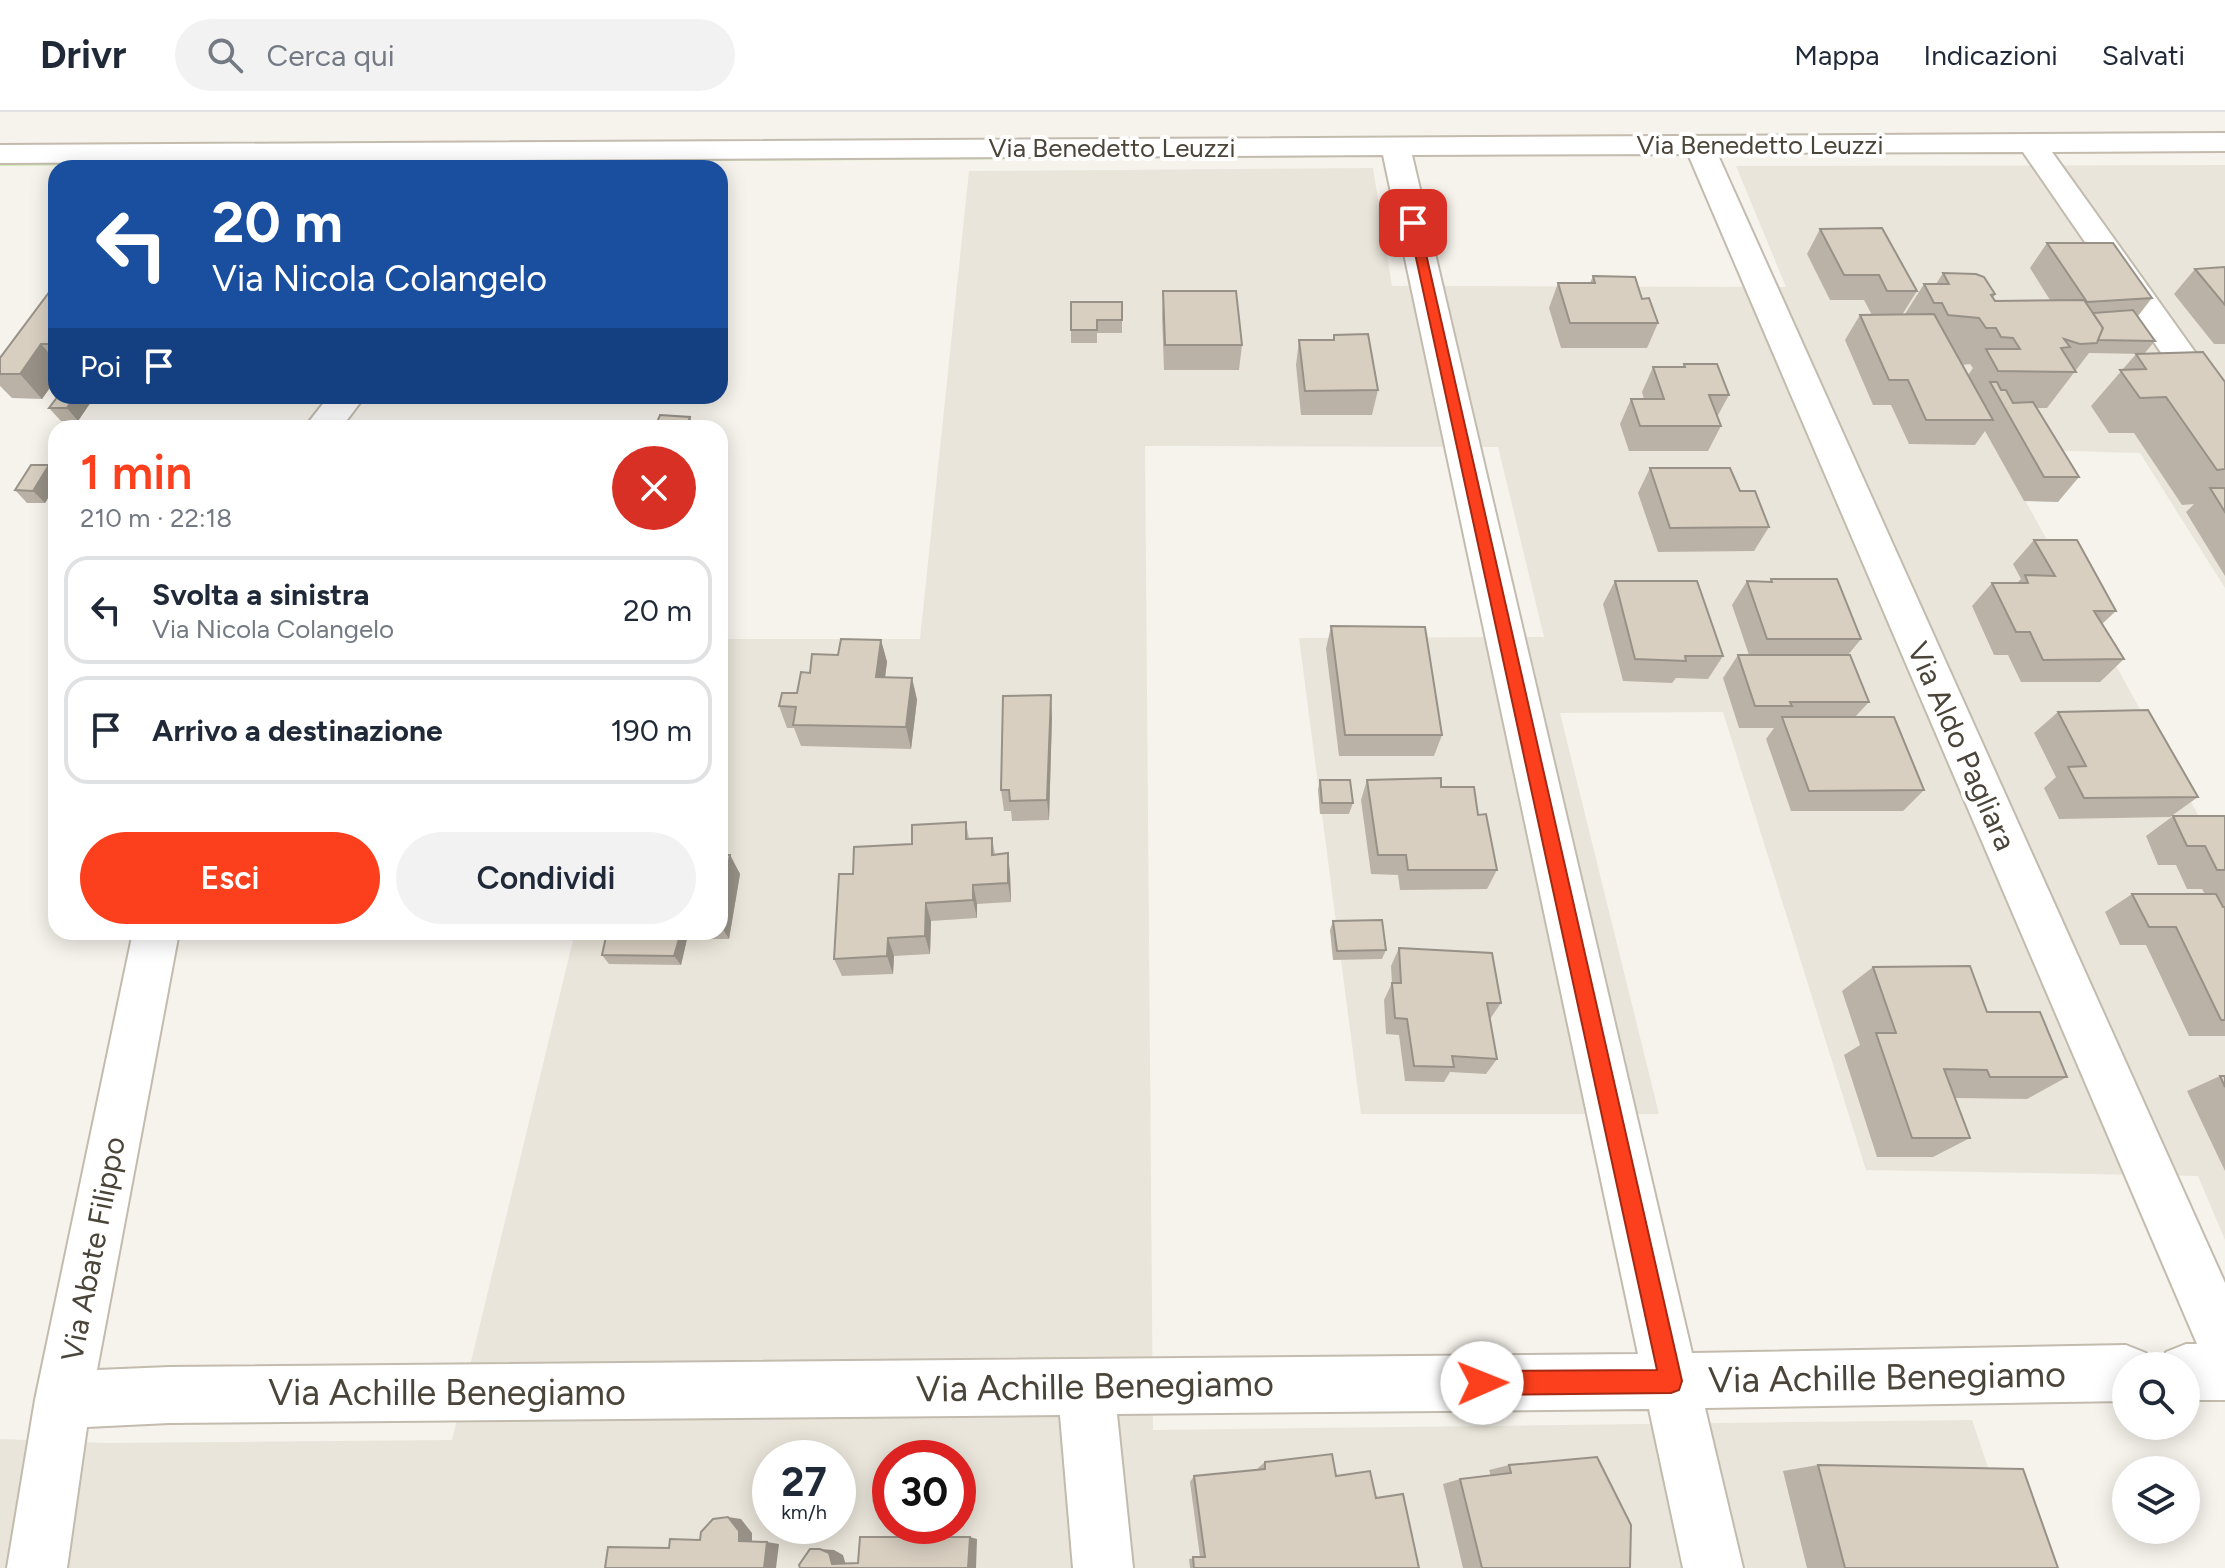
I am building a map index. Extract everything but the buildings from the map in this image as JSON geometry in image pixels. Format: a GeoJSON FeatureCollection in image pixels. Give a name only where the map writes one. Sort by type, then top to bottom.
{"type":"FeatureCollection","features":[{"type":"Feature","properties":{"kind":"street","name":"Via Benedetto Leuzzi"},"geometry":{"type":"LineString","coordinates":[[0,154],[2225,142]]}},
{"type":"Feature","properties":{"kind":"street"},"geometry":{"type":"LineString","coordinates":[[2031,143],[2225,420]]}},
{"type":"Feature","properties":{"kind":"street","name":"Via Aldo Pagliara"},"geometry":{"type":"LineString","coordinates":[[1699,145],[2225,1346]]}},
{"type":"Feature","properties":{"kind":"street"},"geometry":{"type":"LineString","coordinates":[[1396,147],[1713,1568]]}},
{"type":"Feature","properties":{"kind":"street"},"geometry":{"type":"LineString","coordinates":[[624,160],[637,151]]}},
{"type":"Feature","properties":{"kind":"street"},"geometry":{"type":"LineString","coordinates":[[328,420],[342,404]]}},
{"type":"Feature","properties":{"kind":"street","name":"Via Abate Filippo"},"geometry":{"type":"LineString","coordinates":[[37,1568],[63,1400],[154,940]]}},
{"type":"Feature","properties":{"kind":"street"},"geometry":{"type":"LineString","coordinates":[[2200,1372],[2225,1372]]}},
{"type":"Feature","properties":{"kind":"street","name":"Via Achille Benegiamo"},"geometry":{"type":"LineString","coordinates":[[63,1400],[169,1395],[1671,1381],[2112,1373]]}},
{"type":"Feature","properties":{"kind":"street"},"geometry":{"type":"LineString","coordinates":[[1086,1387],[1103,1568]]}},
{"type":"Feature","properties":{"kind":"shaded area"},"geometry":{"type":"Polygon","coordinates":[[[2225,165],[2225,588],[2140,453],[1997,449],[2225,864],[2225,1240],[2198,1176],[1866,1170],[1723,712],[1560,713],[1659,1114],[1361,1114],[1299,638],[1544,637],[1498,447],[1145,446],[1153,1430],[1972,1420],[2022,1568],[0,1568],[0,1439],[106,1443],[452,1440],[573,940],[728,940],[728,639],[920,639],[969,171],[1373,168],[1392,286],[1786,287],[1736,166],[2225,165]]]}},
{"type":"Feature","properties":{"kind":"green space"},"geometry":{"type":"Polygon","coordinates":[[[2225,151],[728,161],[556,160],[2225,151]]]}},
{"type":"Feature","properties":{"kind":"green space"},"geometry":{"type":"Polygon","coordinates":[[[0,163],[48,163],[48,166],[0,166],[0,163]]]}},
{"type":"Feature","properties":{"kind":"route"},"geometry":{"type":"LineString","coordinates":[[1413,223],[1671,1381],[1482,1383]]}}]}
